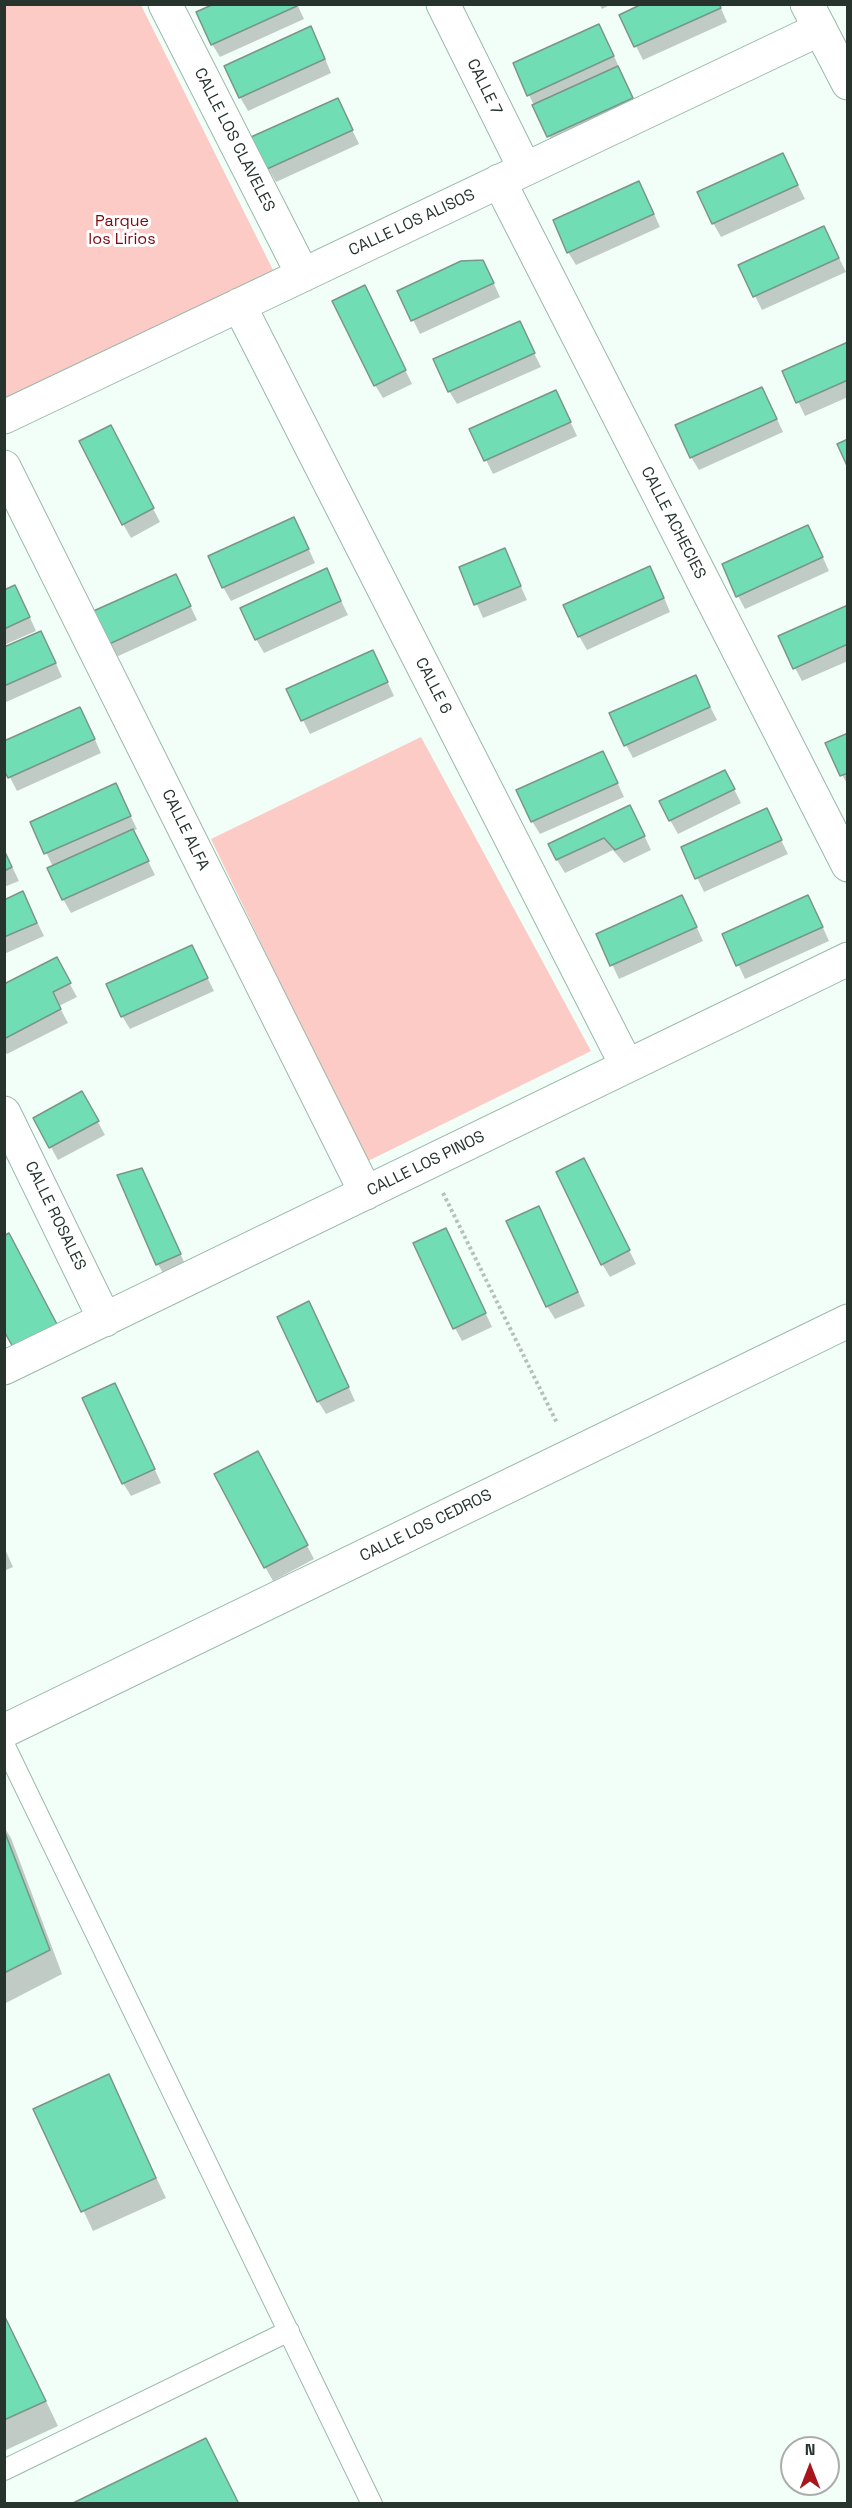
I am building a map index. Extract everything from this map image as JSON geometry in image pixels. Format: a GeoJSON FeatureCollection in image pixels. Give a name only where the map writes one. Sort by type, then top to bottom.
{"type":"FeatureCollection","features":[{"type":"Feature","properties":{"kind":"street","name":"CALLE LOS CLAVELES"},"geometry":{"type":"LineString","coordinates":[[165,4],[303,275]]}},
{"type":"Feature","properties":{"kind":"street","name":"CALLE 7"},"geometry":{"type":"LineString","coordinates":[[443,4],[512,175]]}},
{"type":"Feature","properties":{"kind":"street","name":"CALLE LOS ALISOS"},"geometry":{"type":"LineString","coordinates":[[4,417],[512,175],[814,17]]}},
{"type":"Feature","properties":{"kind":"street"},"geometry":{"type":"LineString","coordinates":[[814,17],[848,82]]}},
{"type":"Feature","properties":{"kind":"street","name":"CALLE ACHECIES"},"geometry":{"type":"LineString","coordinates":[[512,175],[848,866]]}},
{"type":"Feature","properties":{"kind":"street","name":"CALLE 6"},"geometry":{"type":"LineString","coordinates":[[239,305],[627,1066]]}},
{"type":"Feature","properties":{"kind":"street","name":"CALLE ALFA"},"geometry":{"type":"LineString","coordinates":[[4,467],[366,1193]]}},
{"type":"Feature","properties":{"kind":"street","name":"CALLE LOS PINOS"},"geometry":{"type":"LineString","coordinates":[[4,1368],[848,959]]}},
{"type":"Feature","properties":{"kind":"street","name":"CALLE ROSALES"},"geometry":{"type":"LineString","coordinates":[[4,1113],[105,1320]]}},
{"type":"Feature","properties":{"kind":"street","name":"CALLE LOS CEDROS"},"geometry":{"type":"LineString","coordinates":[[4,1731],[848,1321]]}},
{"type":"Feature","properties":{"kind":"lane"},"geometry":{"type":"LineString","coordinates":[[4,1744],[372,2504]]}},
{"type":"Feature","properties":{"kind":"lane"},"geometry":{"type":"LineString","coordinates":[[4,2470],[289,2331]]}},
{"type":"Feature","properties":{"kind":"path"},"geometry":{"type":"LineString","coordinates":[[429,1162],[572,1455]]}},
{"type":"Feature","properties":{"kind":"green space","name":"Parque los Lirios"},"geometry":{"type":"Polygon","coordinates":[[[5,5],[141,5],[279,282],[5,419],[5,5]]]}},
{"type":"Feature","properties":{"kind":"green space"},"geometry":{"type":"Polygon","coordinates":[[[421,737],[591,1051],[366,1162],[211,839],[421,737]]]}},
{"type":"Feature","properties":{"kind":"building"},"geometry":{"type":"Polygon","coordinates":[[[214,4],[297,4],[297,6],[211,45],[196,12],[214,4]]]}},
{"type":"Feature","properties":{"kind":"building"},"geometry":{"type":"Polygon","coordinates":[[[642,4],[719,4],[721,8],[634,47],[619,15],[642,4]]]}},
{"type":"Feature","properties":{"kind":"building"},"geometry":{"type":"Polygon","coordinates":[[[599,24],[614,56],[527,96],[513,63],[599,24]]]}},
{"type":"Feature","properties":{"kind":"building"},"geometry":{"type":"Polygon","coordinates":[[[311,26],[325,59],[239,98],[224,66],[311,26]]]}},
{"type":"Feature","properties":{"kind":"building"},"geometry":{"type":"Polygon","coordinates":[[[618,66],[633,98],[547,137],[532,105],[618,66]]]}},
{"type":"Feature","properties":{"kind":"building"},"geometry":{"type":"Polygon","coordinates":[[[338,98],[353,130],[267,169],[251,137],[338,98]]]}},
{"type":"Feature","properties":{"kind":"building"},"geometry":{"type":"Polygon","coordinates":[[[783,153],[798,185],[712,224],[697,192],[783,153]]]}},
{"type":"Feature","properties":{"kind":"building"},"geometry":{"type":"Polygon","coordinates":[[[639,181],[654,214],[567,253],[553,220],[639,181]]]}},
{"type":"Feature","properties":{"kind":"building"},"geometry":{"type":"Polygon","coordinates":[[[824,226],[839,258],[753,297],[738,265],[824,226]]]}},
{"type":"Feature","properties":{"kind":"building"},"geometry":{"type":"Polygon","coordinates":[[[483,260],[494,283],[411,321],[397,291],[461,261],[483,260]]]}},
{"type":"Feature","properties":{"kind":"building"},"geometry":{"type":"Polygon","coordinates":[[[365,285],[406,370],[374,386],[332,301],[365,285]]]}},
{"type":"Feature","properties":{"kind":"building"},"geometry":{"type":"Polygon","coordinates":[[[520,321],[535,353],[448,392],[433,359],[520,321]]]}},
{"type":"Feature","properties":{"kind":"building"},"geometry":{"type":"Polygon","coordinates":[[[848,342],[848,380],[796,403],[782,371],[848,342]]]}},
{"type":"Feature","properties":{"kind":"building"},"geometry":{"type":"Polygon","coordinates":[[[762,387],[777,419],[690,458],[675,425],[762,387]]]}},
{"type":"Feature","properties":{"kind":"building"},"geometry":{"type":"Polygon","coordinates":[[[556,390],[571,422],[484,461],[469,429],[556,390]]]}},
{"type":"Feature","properties":{"kind":"building"},"geometry":{"type":"Polygon","coordinates":[[[111,425],[154,508],[122,525],[79,441],[111,425]]]}},
{"type":"Feature","properties":{"kind":"building"},"geometry":{"type":"Polygon","coordinates":[[[848,439],[848,468],[837,444],[848,439]]]}},
{"type":"Feature","properties":{"kind":"building"},"geometry":{"type":"Polygon","coordinates":[[[294,517],[309,549],[222,588],[208,556],[294,517]]]}},
{"type":"Feature","properties":{"kind":"building"},"geometry":{"type":"Polygon","coordinates":[[[808,525],[823,557],[736,597],[722,564],[808,525]]]}},
{"type":"Feature","properties":{"kind":"building"},"geometry":{"type":"Polygon","coordinates":[[[505,548],[521,586],[474,605],[459,567],[505,548]]]}},
{"type":"Feature","properties":{"kind":"building"},"geometry":{"type":"Polygon","coordinates":[[[650,566],[664,598],[578,637],[563,605],[650,566]]]}},
{"type":"Feature","properties":{"kind":"building"},"geometry":{"type":"Polygon","coordinates":[[[327,568],[341,601],[255,640],[240,608],[327,568]]]}},
{"type":"Feature","properties":{"kind":"building"},"geometry":{"type":"Polygon","coordinates":[[[176,574],[191,606],[105,646],[89,613],[176,574]]]}},
{"type":"Feature","properties":{"kind":"building"},"geometry":{"type":"Polygon","coordinates":[[[15,585],[30,617],[4,629],[4,590],[15,585]]]}},
{"type":"Feature","properties":{"kind":"building"},"geometry":{"type":"Polygon","coordinates":[[[848,605],[848,644],[793,669],[778,636],[848,605]]]}},
{"type":"Feature","properties":{"kind":"building"},"geometry":{"type":"Polygon","coordinates":[[[41,631],[56,663],[4,686],[4,647],[41,631]]]}},
{"type":"Feature","properties":{"kind":"building"},"geometry":{"type":"Polygon","coordinates":[[[373,650],[388,682],[301,721],[286,689],[373,650]]]}},
{"type":"Feature","properties":{"kind":"building"},"geometry":{"type":"Polygon","coordinates":[[[696,675],[710,707],[624,746],[609,713],[696,675]]]}},
{"type":"Feature","properties":{"kind":"building"},"geometry":{"type":"Polygon","coordinates":[[[80,707],[95,739],[8,778],[4,770],[4,741],[80,707]]]}},
{"type":"Feature","properties":{"kind":"building"},"geometry":{"type":"Polygon","coordinates":[[[848,733],[848,773],[840,776],[825,743],[848,733]]]}},
{"type":"Feature","properties":{"kind":"building"},"geometry":{"type":"Polygon","coordinates":[[[603,751],[618,783],[531,822],[516,790],[603,751]]]}},
{"type":"Feature","properties":{"kind":"building"},"geometry":{"type":"Polygon","coordinates":[[[725,770],[735,789],[669,821],[659,801],[725,770]]]}},
{"type":"Feature","properties":{"kind":"building"},"geometry":{"type":"Polygon","coordinates":[[[116,783],[131,816],[44,854],[30,822],[116,783]]]}},
{"type":"Feature","properties":{"kind":"building"},"geometry":{"type":"Polygon","coordinates":[[[630,805],[645,836],[615,850],[604,838],[556,860],[548,844],[630,805]]]}},
{"type":"Feature","properties":{"kind":"building"},"geometry":{"type":"Polygon","coordinates":[[[767,808],[782,840],[695,879],[681,847],[767,808]]]}},
{"type":"Feature","properties":{"kind":"building"},"geometry":{"type":"Polygon","coordinates":[[[133,829],[149,861],[62,900],[47,868],[133,829]]]}},
{"type":"Feature","properties":{"kind":"building"},"geometry":{"type":"Polygon","coordinates":[[[4,850],[12,867],[4,871],[4,850]]]}},
{"type":"Feature","properties":{"kind":"building"},"geometry":{"type":"Polygon","coordinates":[[[23,891],[37,923],[4,937],[4,900],[23,891]]]}},
{"type":"Feature","properties":{"kind":"building"},"geometry":{"type":"Polygon","coordinates":[[[682,895],[697,927],[610,966],[596,934],[682,895]]]}},
{"type":"Feature","properties":{"kind":"building"},"geometry":{"type":"Polygon","coordinates":[[[808,895],[823,927],[736,966],[722,934],[808,895]]]}},
{"type":"Feature","properties":{"kind":"building"},"geometry":{"type":"Polygon","coordinates":[[[192,945],[208,978],[121,1017],[106,984],[192,945]]]}},
{"type":"Feature","properties":{"kind":"building"},"geometry":{"type":"Polygon","coordinates":[[[57,957],[71,983],[53,992],[61,1009],[4,1039],[4,984],[57,957]]]}},
{"type":"Feature","properties":{"kind":"building"},"geometry":{"type":"Polygon","coordinates":[[[82,1091],[99,1121],[49,1148],[33,1118],[82,1091]]]}},
{"type":"Feature","properties":{"kind":"building"},"geometry":{"type":"Polygon","coordinates":[[[584,1158],[630,1250],[601,1265],[556,1172],[584,1158]]]}},
{"type":"Feature","properties":{"kind":"building"},"geometry":{"type":"Polygon","coordinates":[[[142,1168],[181,1254],[156,1265],[117,1175],[142,1168]]]}},
{"type":"Feature","properties":{"kind":"building"},"geometry":{"type":"Polygon","coordinates":[[[539,1206],[578,1292],[546,1307],[506,1221],[539,1206]]]}},
{"type":"Feature","properties":{"kind":"building"},"geometry":{"type":"Polygon","coordinates":[[[446,1228],[486,1313],[453,1329],[413,1243],[446,1228]]]}},
{"type":"Feature","properties":{"kind":"building"},"geometry":{"type":"Polygon","coordinates":[[[9,1233],[59,1328],[15,1351],[4,1331],[4,1236],[9,1233]]]}},
{"type":"Feature","properties":{"kind":"building"},"geometry":{"type":"Polygon","coordinates":[[[309,1301],[349,1387],[317,1402],[277,1317],[309,1301]]]}},
{"type":"Feature","properties":{"kind":"building"},"geometry":{"type":"Polygon","coordinates":[[[115,1383],[155,1469],[122,1484],[82,1398],[115,1383]]]}},
{"type":"Feature","properties":{"kind":"building"},"geometry":{"type":"Polygon","coordinates":[[[258,1451],[308,1545],[264,1568],[214,1474],[258,1451]]]}},
{"type":"Feature","properties":{"kind":"building"},"geometry":{"type":"Polygon","coordinates":[[[4,1830],[50,1950],[4,1973],[4,1830]]]}},
{"type":"Feature","properties":{"kind":"building"},"geometry":{"type":"Polygon","coordinates":[[[109,2074],[156,2178],[81,2212],[33,2109],[109,2074]]]}},
{"type":"Feature","properties":{"kind":"building"},"geometry":{"type":"Polygon","coordinates":[[[4,2315],[46,2401],[4,2420],[4,2315]]]}},
{"type":"Feature","properties":{"kind":"building"},"geometry":{"type":"Polygon","coordinates":[[[206,2438],[239,2504],[71,2504],[206,2438]]]}}]}
